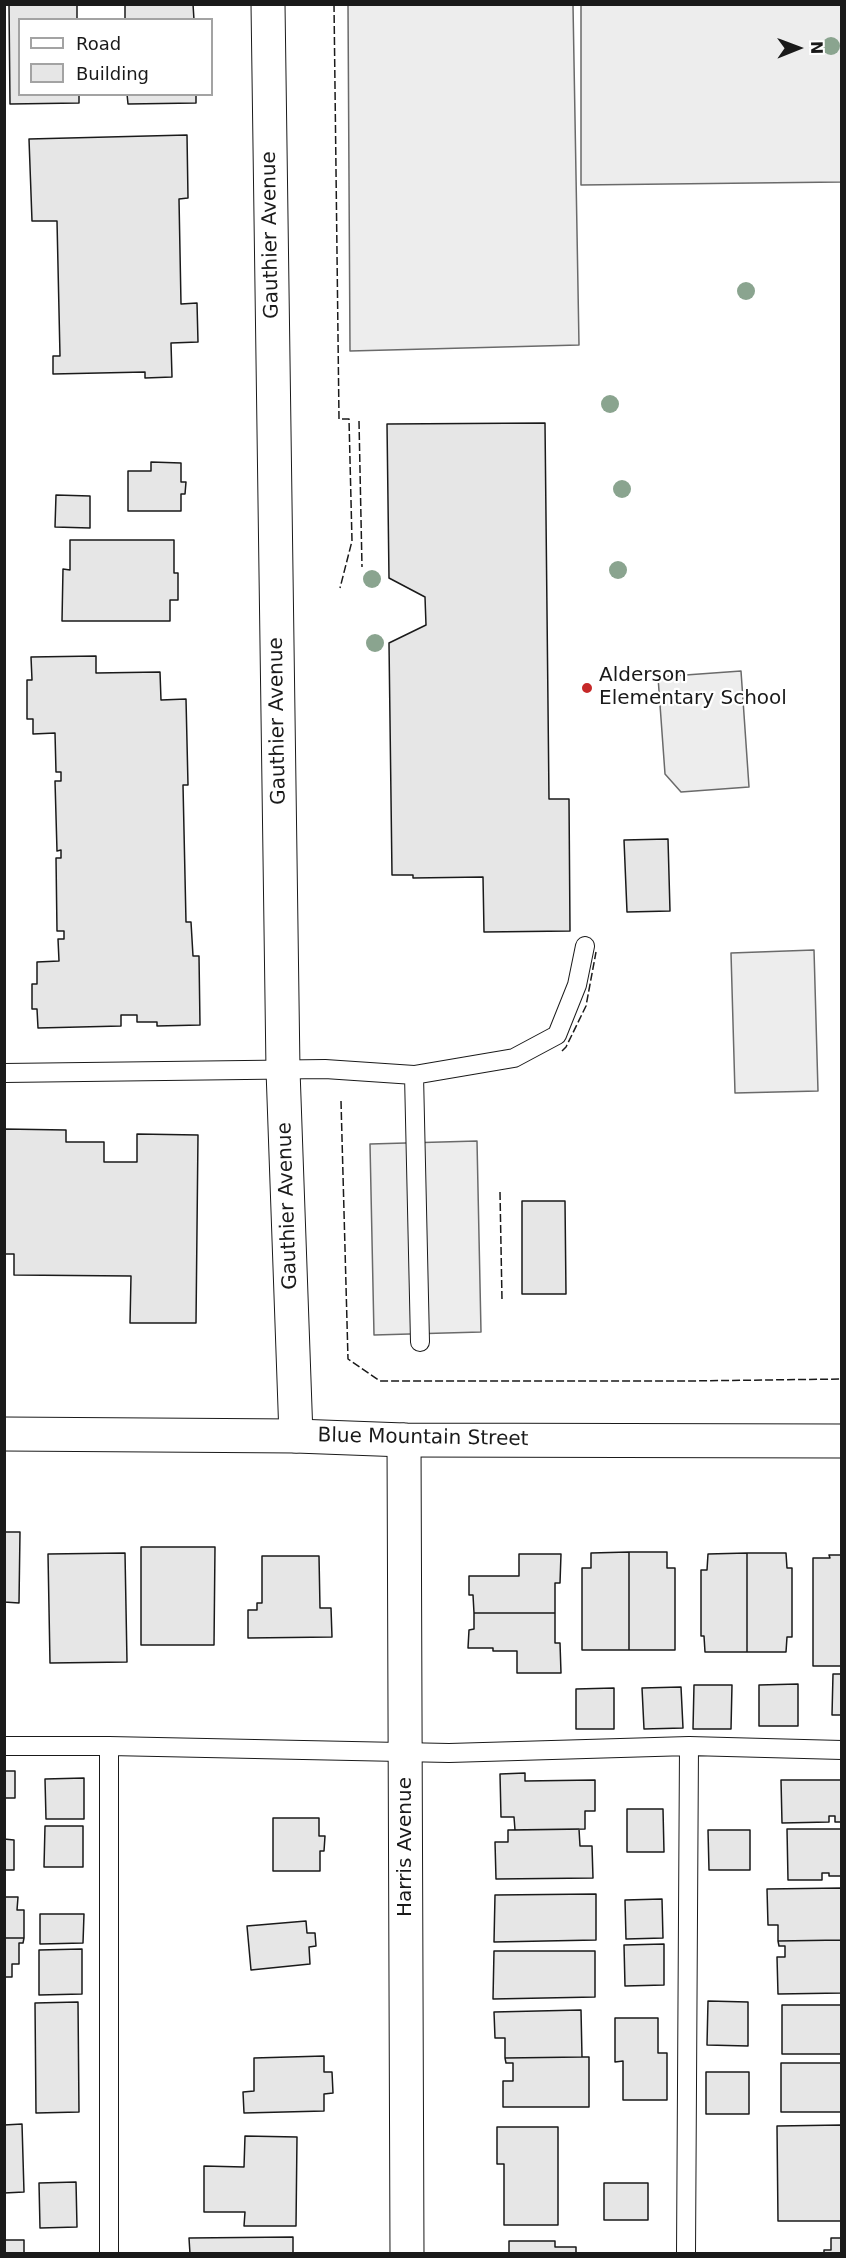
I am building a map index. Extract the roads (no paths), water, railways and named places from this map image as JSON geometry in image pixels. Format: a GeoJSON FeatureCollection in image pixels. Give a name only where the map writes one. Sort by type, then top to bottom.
{"type":"FeatureCollection","features":[{"type":"Feature","properties":{"kind":"street","name":"Gauthier Avenue"},"geometry":{"type":"LineString","coordinates":[[268,4],[283,1070],[296,1436]]}},
{"type":"Feature","properties":{"kind":"street","name":"Blue Mountain Street"},"geometry":{"type":"LineString","coordinates":[[4,1434],[296,1436],[404,1440],[842,1441]]}},
{"type":"Feature","properties":{"kind":"street","name":"Harris Avenue"},"geometry":{"type":"LineString","coordinates":[[404,1440],[407,2253]]}},
{"type":"Feature","properties":{"kind":"lane"},"geometry":{"type":"LineString","coordinates":[[4,1073],[325,1069],[414,1076],[514,1058],[557,1035],[577,985],[585,946]]}},
{"type":"Feature","properties":{"kind":"lane"},"geometry":{"type":"LineString","coordinates":[[414,1076],[420,1342]]}},
{"type":"Feature","properties":{"kind":"lane"},"geometry":{"type":"LineString","coordinates":[[4,1746],[448,1753],[689,1746],[842,1750]]}},
{"type":"Feature","properties":{"kind":"lane"},"geometry":{"type":"LineString","coordinates":[[109,1746],[109,2253]]}},
{"type":"Feature","properties":{"kind":"lane"},"geometry":{"type":"LineString","coordinates":[[686,2253],[689,1746]]}},
{"type":"Feature","properties":{"kind":"place","name":"Alderson Elementary School"},"geometry":{"type":"Point","coordinates":[587,688]}}]}
